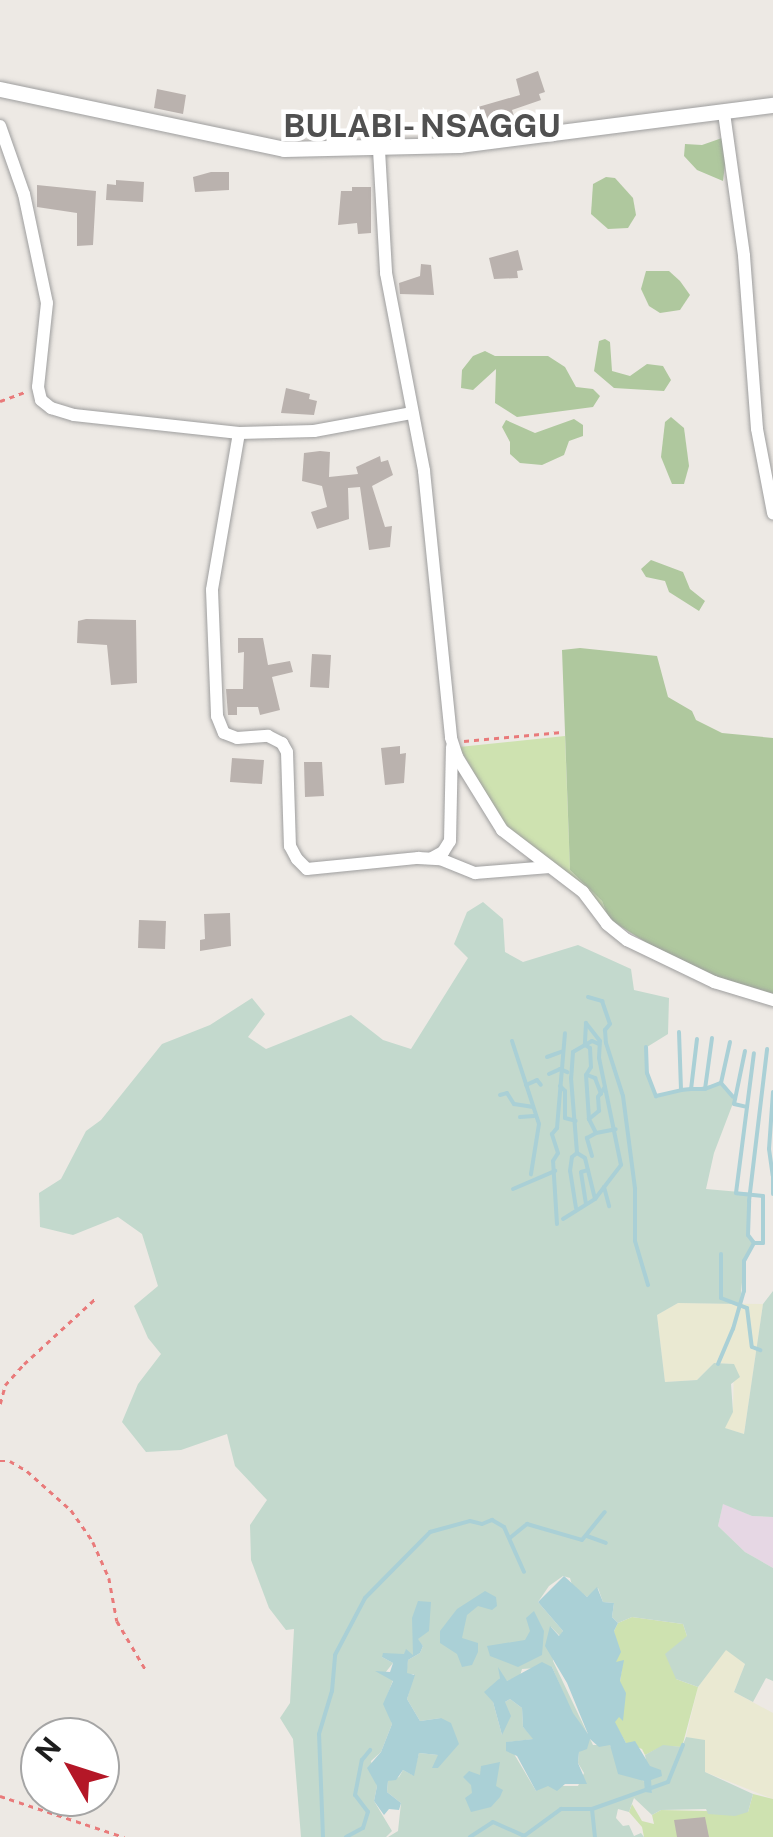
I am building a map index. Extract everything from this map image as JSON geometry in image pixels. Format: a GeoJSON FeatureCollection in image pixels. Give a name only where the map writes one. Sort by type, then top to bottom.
{"type":"FeatureCollection","features":[{"type":"Feature","properties":{"kind":"street"},"geometry":{"type":"LineString","coordinates":[[0,88],[253,146],[380,150],[544,136],[773,105]]}},
{"type":"Feature","properties":{"kind":"street"},"geometry":{"type":"LineString","coordinates":[[724,113],[744,256],[758,429],[773,513]]}},
{"type":"Feature","properties":{"kind":"street"},"geometry":{"type":"LineString","coordinates":[[0,126],[24,194],[48,303],[38,386],[41,400],[74,416],[239,433],[314,431],[412,413]]}},
{"type":"Feature","properties":{"kind":"street"},"geometry":{"type":"LineString","coordinates":[[380,150],[386,273],[424,471],[453,742],[450,841],[443,852],[430,859]]}},
{"type":"Feature","properties":{"kind":"street"},"geometry":{"type":"LineString","coordinates":[[239,433],[212,590],[217,716],[224,733],[238,738],[268,736],[282,743],[287,752],[290,846],[308,868],[430,859],[475,872],[550,866]]}},
{"type":"Feature","properties":{"kind":"street"},"geometry":{"type":"LineString","coordinates":[[453,742],[489,814],[516,843],[583,892],[607,924],[627,940],[714,982],[773,1000]]}},
{"type":"Feature","properties":{"kind":"path"},"geometry":{"type":"LineString","coordinates":[[0,401],[38,386]]}},
{"type":"Feature","properties":{"kind":"path"},"geometry":{"type":"LineString","coordinates":[[453,742],[562,732]]}},
{"type":"Feature","properties":{"kind":"path"},"geometry":{"type":"LineString","coordinates":[[0,1404],[5,1386],[24,1364],[96,1298]]}},
{"type":"Feature","properties":{"kind":"path"},"geometry":{"type":"LineString","coordinates":[[0,1461],[10,1461],[27,1472],[71,1510],[92,1542],[108,1578],[117,1621],[147,1672]]}},
{"type":"Feature","properties":{"kind":"path"},"geometry":{"type":"LineString","coordinates":[[0,1796],[124,1837]]}},
{"type":"Feature","properties":{"kind":"shaded area"},"geometry":{"type":"Polygon","coordinates":[[[723,1503],[752,1516],[773,1517],[773,1568],[745,1552],[718,1526],[723,1503]]]}},
{"type":"Feature","properties":{"kind":"green space"},"geometry":{"type":"Polygon","coordinates":[[[722,138],[727,149],[723,181],[697,170],[684,156],[685,144],[702,145],[722,138]]]}},
{"type":"Feature","properties":{"kind":"green space"},"geometry":{"type":"Polygon","coordinates":[[[606,177],[615,178],[633,198],[636,215],[628,228],[608,229],[591,214],[593,184],[606,177]]]}},
{"type":"Feature","properties":{"kind":"green space"},"geometry":{"type":"Polygon","coordinates":[[[646,271],[669,271],[680,281],[690,295],[680,310],[660,313],[649,306],[641,289],[646,271]]]}},
{"type":"Feature","properties":{"kind":"green space"},"geometry":{"type":"Polygon","coordinates":[[[599,341],[610,342],[612,371],[630,376],[647,364],[663,366],[671,380],[664,391],[614,388],[594,371],[599,341]]]}},
{"type":"Feature","properties":{"kind":"green space"},"geometry":{"type":"Polygon","coordinates":[[[485,351],[495,356],[548,356],[565,367],[576,387],[593,389],[600,396],[593,407],[517,417],[495,403],[496,369],[473,390],[461,388],[462,370],[473,356],[485,351]]]}},
{"type":"Feature","properties":{"kind":"green space"},"geometry":{"type":"Polygon","coordinates":[[[671,417],[684,428],[689,466],[684,484],[672,484],[661,457],[665,422],[671,417]]]}},
{"type":"Feature","properties":{"kind":"green space"},"geometry":{"type":"Polygon","coordinates":[[[574,419],[583,425],[583,436],[569,441],[564,455],[542,465],[520,463],[510,454],[510,442],[502,427],[506,420],[535,433],[574,419]]]}},
{"type":"Feature","properties":{"kind":"green space"},"geometry":{"type":"Polygon","coordinates":[[[651,560],[683,572],[690,589],[705,601],[699,611],[669,592],[665,581],[646,577],[641,569],[651,560]]]}},
{"type":"Feature","properties":{"kind":"green space"},"geometry":{"type":"Polygon","coordinates":[[[580,648],[657,656],[668,697],[692,711],[696,720],[722,733],[773,738],[773,994],[733,985],[647,943],[609,919],[602,901],[570,870],[562,650],[580,648]]]}},
{"type":"Feature","properties":{"kind":"green space"},"geometry":{"type":"Polygon","coordinates":[[[565,736],[570,870],[602,901],[609,919],[508,831],[459,747],[565,736]]]}},
{"type":"Feature","properties":{"kind":"green space"},"geometry":{"type":"Polygon","coordinates":[[[483,902],[503,919],[505,952],[523,962],[578,945],[631,969],[634,990],[669,998],[668,1034],[647,1047],[647,1073],[656,1096],[721,1083],[735,1098],[714,1153],[706,1189],[751,1193],[748,1234],[754,1243],[744,1261],[740,1304],[678,1303],[657,1315],[665,1382],[697,1380],[714,1363],[734,1364],[740,1377],[731,1384],[733,1412],[725,1428],[744,1434],[763,1304],[773,1291],[773,1517],[752,1516],[723,1504],[718,1526],[745,1552],[773,1568],[773,1681],[766,1678],[753,1702],[734,1692],[745,1664],[726,1650],[698,1687],[676,1679],[665,1654],[687,1636],[683,1624],[632,1617],[618,1623],[612,1617],[614,1603],[603,1602],[598,1588],[587,1597],[572,1585],[570,1578],[563,1576],[549,1586],[538,1602],[563,1631],[560,1636],[551,1627],[553,1661],[588,1734],[572,1713],[552,1667],[522,1669],[520,1676],[507,1681],[500,1678],[494,1687],[493,1702],[502,1735],[505,1702],[510,1699],[522,1708],[523,1727],[534,1739],[507,1742],[536,1791],[542,1786],[578,1786],[584,1773],[578,1763],[579,1752],[590,1738],[593,1745],[610,1745],[618,1764],[645,1782],[652,1793],[645,1755],[663,1745],[682,1747],[686,1737],[705,1740],[705,1772],[753,1794],[748,1812],[735,1816],[708,1814],[706,1809],[661,1810],[652,1815],[634,1798],[629,1812],[618,1809],[616,1818],[623,1826],[629,1825],[634,1836],[641,1833],[644,1837],[388,1837],[398,1831],[401,1803],[387,1792],[388,1781],[399,1777],[403,1770],[413,1775],[419,1753],[438,1755],[438,1768],[441,1718],[420,1721],[407,1699],[414,1674],[406,1674],[408,1660],[420,1653],[423,1646],[417,1639],[429,1630],[427,1618],[414,1639],[413,1656],[406,1650],[405,1654],[382,1657],[393,1663],[385,1673],[393,1680],[386,1699],[392,1724],[381,1752],[371,1761],[377,1786],[374,1801],[392,1831],[386,1837],[301,1837],[293,1739],[280,1718],[290,1703],[294,1629],[286,1630],[269,1608],[251,1560],[250,1525],[267,1500],[235,1466],[227,1434],[181,1450],[146,1452],[122,1422],[138,1384],[161,1354],[148,1338],[134,1306],[158,1286],[142,1234],[118,1217],[73,1235],[40,1227],[39,1193],[61,1179],[86,1131],[101,1120],[162,1044],[210,1025],[252,998],[265,1014],[248,1037],[266,1049],[351,1015],[383,1040],[411,1049],[468,958],[454,944],[467,912],[483,902]]]}},
{"type":"Feature","properties":{"kind":"green space"},"geometry":{"type":"Polygon","coordinates":[[[678,1303],[763,1304],[744,1434],[724,1428],[733,1411],[734,1364],[714,1363],[697,1380],[665,1382],[657,1315],[678,1303]]]}},
{"type":"Feature","properties":{"kind":"green space"},"geometry":{"type":"Polygon","coordinates":[[[632,1617],[683,1624],[687,1636],[676,1679],[698,1687],[682,1747],[663,1746],[645,1755],[642,1749],[626,1743],[614,1722],[623,1661],[616,1663],[614,1631],[618,1623],[632,1617]]]}},
{"type":"Feature","properties":{"kind":"green space"},"geometry":{"type":"Polygon","coordinates":[[[726,1649],[745,1664],[734,1692],[773,1713],[773,1799],[705,1772],[705,1741],[686,1737],[698,1687],[726,1649]]]}},
{"type":"Feature","properties":{"kind":"green space"},"geometry":{"type":"Polygon","coordinates":[[[753,1794],[773,1799],[773,1837],[644,1837],[642,1827],[629,1812],[632,1804],[642,1821],[654,1824],[652,1815],[661,1810],[748,1812],[753,1794]]]}},
{"type":"Feature","properties":{"kind":"water"},"geometry":{"type":"Polygon","coordinates":[[[564,1576],[587,1597],[597,1587],[603,1602],[614,1603],[612,1617],[618,1623],[614,1631],[621,1652],[616,1662],[624,1660],[620,1681],[626,1693],[623,1721],[619,1717],[615,1722],[626,1743],[635,1741],[650,1766],[661,1770],[662,1776],[651,1780],[652,1793],[645,1792],[644,1781],[618,1774],[610,1745],[599,1747],[590,1739],[587,1749],[579,1752],[578,1763],[587,1784],[565,1784],[557,1791],[548,1786],[536,1791],[517,1756],[506,1751],[506,1742],[533,1739],[523,1727],[522,1708],[510,1699],[505,1702],[511,1716],[502,1735],[493,1702],[484,1692],[500,1678],[498,1667],[507,1681],[542,1662],[552,1667],[573,1713],[588,1734],[567,1683],[545,1646],[550,1626],[559,1636],[563,1631],[538,1602],[564,1576]]]}},
{"type":"Feature","properties":{"kind":"water"},"geometry":{"type":"Polygon","coordinates":[[[485,1591],[496,1597],[497,1606],[492,1610],[478,1606],[467,1615],[462,1638],[478,1643],[478,1652],[472,1665],[462,1667],[457,1654],[440,1643],[440,1631],[457,1609],[485,1591]]]}},
{"type":"Feature","properties":{"kind":"water"},"geometry":{"type":"Polygon","coordinates":[[[418,1601],[431,1602],[429,1631],[418,1639],[423,1646],[420,1653],[408,1660],[407,1673],[415,1675],[407,1699],[420,1721],[441,1718],[451,1723],[459,1744],[438,1768],[432,1768],[438,1755],[419,1753],[414,1776],[403,1770],[396,1780],[388,1781],[387,1792],[401,1803],[399,1810],[389,1809],[384,1815],[374,1801],[377,1786],[367,1768],[381,1752],[392,1724],[383,1704],[393,1681],[375,1671],[390,1672],[393,1663],[382,1657],[383,1653],[404,1654],[406,1649],[413,1655],[412,1618],[418,1601]]]}},
{"type":"Feature","properties":{"kind":"water"},"geometry":{"type":"Polygon","coordinates":[[[534,1611],[544,1631],[542,1655],[518,1667],[490,1656],[487,1646],[525,1640],[530,1631],[526,1618],[534,1611]]]}},
{"type":"Feature","properties":{"kind":"water"},"geometry":{"type":"Polygon","coordinates":[[[500,1762],[496,1786],[503,1790],[500,1797],[491,1807],[471,1812],[465,1798],[472,1793],[471,1785],[463,1777],[469,1771],[480,1775],[481,1766],[500,1762]]]}},
{"type":"Feature","properties":{"kind":"building"},"geometry":{"type":"Polygon","coordinates":[[[538,71],[545,92],[539,94],[541,100],[512,110],[515,119],[485,128],[478,107],[520,95],[516,79],[538,71]]]}},
{"type":"Feature","properties":{"kind":"building"},"geometry":{"type":"Polygon","coordinates":[[[157,89],[186,95],[183,114],[154,108],[157,89]]]}},
{"type":"Feature","properties":{"kind":"building"},"geometry":{"type":"Polygon","coordinates":[[[229,172],[229,190],[195,192],[193,177],[229,172]]]}},
{"type":"Feature","properties":{"kind":"building"},"geometry":{"type":"Polygon","coordinates":[[[116,180],[144,182],[143,202],[106,200],[107,184],[116,185],[116,180]]]}},
{"type":"Feature","properties":{"kind":"building"},"geometry":{"type":"Polygon","coordinates":[[[37,185],[96,191],[93,245],[77,246],[77,213],[37,207],[37,185]]]}},
{"type":"Feature","properties":{"kind":"building"},"geometry":{"type":"Polygon","coordinates":[[[352,187],[371,187],[371,233],[358,234],[357,223],[338,225],[341,191],[352,191],[352,187]]]}},
{"type":"Feature","properties":{"kind":"building"},"geometry":{"type":"Polygon","coordinates":[[[518,250],[523,270],[517,271],[518,278],[494,279],[489,258],[518,250]]]}},
{"type":"Feature","properties":{"kind":"building"},"geometry":{"type":"Polygon","coordinates":[[[421,264],[431,265],[434,295],[400,294],[399,283],[420,276],[421,264]]]}},
{"type":"Feature","properties":{"kind":"building"},"geometry":{"type":"Polygon","coordinates":[[[286,388],[310,394],[309,399],[317,401],[314,415],[281,413],[286,388]]]}},
{"type":"Feature","properties":{"kind":"building"},"geometry":{"type":"Polygon","coordinates":[[[330,452],[329,477],[358,474],[356,467],[380,456],[381,462],[388,460],[393,475],[372,486],[385,527],[392,526],[390,547],[369,550],[360,487],[348,488],[349,519],[317,529],[311,512],[327,507],[322,486],[302,481],[304,453],[330,452]]]}},
{"type":"Feature","properties":{"kind":"building"},"geometry":{"type":"Polygon","coordinates":[[[136,620],[137,683],[111,685],[107,645],[77,643],[78,621],[136,620]]]}},
{"type":"Feature","properties":{"kind":"building"},"geometry":{"type":"Polygon","coordinates":[[[238,638],[263,638],[268,665],[290,661],[293,672],[272,677],[280,710],[260,715],[258,707],[237,707],[237,715],[228,715],[226,689],[243,689],[244,652],[238,653],[238,638]]]}},
{"type":"Feature","properties":{"kind":"building"},"geometry":{"type":"Polygon","coordinates":[[[312,654],[331,655],[329,688],[310,687],[312,654]]]}},
{"type":"Feature","properties":{"kind":"building"},"geometry":{"type":"Polygon","coordinates":[[[400,746],[400,754],[406,753],[404,783],[385,785],[381,748],[400,746]]]}},
{"type":"Feature","properties":{"kind":"building"},"geometry":{"type":"Polygon","coordinates":[[[232,758],[264,760],[262,784],[230,782],[232,758]]]}},
{"type":"Feature","properties":{"kind":"building"},"geometry":{"type":"Polygon","coordinates":[[[304,762],[322,762],[324,796],[305,797],[304,762]]]}},
{"type":"Feature","properties":{"kind":"building"},"geometry":{"type":"Polygon","coordinates":[[[230,913],[231,946],[200,951],[200,940],[205,939],[204,914],[230,913]]]}},
{"type":"Feature","properties":{"kind":"building"},"geometry":{"type":"Polygon","coordinates":[[[139,920],[166,921],[165,949],[138,948],[139,920]]]}},
{"type":"Feature","properties":{"kind":"building"},"geometry":{"type":"Polygon","coordinates":[[[705,1817],[709,1837],[677,1837],[674,1820],[705,1817]]]}},
{"type":"Feature","properties":{"kind":"waterway"},"geometry":{"type":"LineString","coordinates":[[588,997],[602,1001],[610,1024],[605,1030],[606,1043],[623,1096],[635,1189],[635,1241],[648,1285]]}},
{"type":"Feature","properties":{"kind":"waterway"},"geometry":{"type":"LineString","coordinates":[[586,1023],[585,1045],[573,1052],[571,1078],[577,1153],[585,1158],[595,1199]]}},
{"type":"Feature","properties":{"kind":"waterway"},"geometry":{"type":"LineString","coordinates":[[563,1219],[595,1199],[621,1165],[599,1058],[600,1041],[586,1023]]}},
{"type":"Feature","properties":{"kind":"waterway"},"geometry":{"type":"LineString","coordinates":[[679,1032],[681,1090],[691,1089]]}},
{"type":"Feature","properties":{"kind":"waterway"},"geometry":{"type":"LineString","coordinates":[[557,1224],[553,1161],[558,1153],[552,1134],[557,1128],[565,1033]]}},
{"type":"Feature","properties":{"kind":"waterway"},"geometry":{"type":"LineString","coordinates":[[712,1038],[705,1089],[721,1083]]}},
{"type":"Feature","properties":{"kind":"waterway"},"geometry":{"type":"LineString","coordinates":[[697,1039],[691,1089],[705,1089]]}},
{"type":"Feature","properties":{"kind":"waterway"},"geometry":{"type":"LineString","coordinates":[[512,1041],[539,1124],[531,1174]]}},
{"type":"Feature","properties":{"kind":"waterway"},"geometry":{"type":"LineString","coordinates":[[592,1156],[587,1138],[596,1133],[589,1119],[586,1075],[591,1067],[590,1048],[585,1045],[592,1041],[599,1044]]}},
{"type":"Feature","properties":{"kind":"waterway"},"geometry":{"type":"LineString","coordinates":[[730,1042],[721,1083],[733,1097]]}},
{"type":"Feature","properties":{"kind":"waterway"},"geometry":{"type":"LineString","coordinates":[[646,1047],[647,1073],[656,1096],[681,1090]]}},
{"type":"Feature","properties":{"kind":"waterway"},"geometry":{"type":"LineString","coordinates":[[718,1364],[744,1291],[744,1261],[754,1243],[748,1235],[749,1201],[767,1049]]}},
{"type":"Feature","properties":{"kind":"waterway"},"geometry":{"type":"LineString","coordinates":[[745,1051],[734,1104],[747,1107]]}},
{"type":"Feature","properties":{"kind":"waterway"},"geometry":{"type":"LineString","coordinates":[[547,1057],[561,1052]]}},
{"type":"Feature","properties":{"kind":"waterway"},"geometry":{"type":"LineString","coordinates":[[754,1053],[736,1193],[763,1196],[763,1243],[754,1243]]}},
{"type":"Feature","properties":{"kind":"waterway"},"geometry":{"type":"LineString","coordinates":[[549,1074],[560,1069],[567,1072]]}},
{"type":"Feature","properties":{"kind":"waterway"},"geometry":{"type":"LineString","coordinates":[[587,1075],[595,1078],[601,1094]]}},
{"type":"Feature","properties":{"kind":"waterway"},"geometry":{"type":"LineString","coordinates":[[526,1085],[537,1080],[541,1085]]}},
{"type":"Feature","properties":{"kind":"waterway"},"geometry":{"type":"LineString","coordinates":[[560,1086],[565,1091],[565,1118],[576,1121]]}},
{"type":"Feature","properties":{"kind":"waterway"},"geometry":{"type":"LineString","coordinates":[[589,1119],[599,1111],[598,1097],[605,1087]]}},
{"type":"Feature","properties":{"kind":"waterway"},"geometry":{"type":"LineString","coordinates":[[773,1092],[769,1149],[773,1176]]}},
{"type":"Feature","properties":{"kind":"waterway"},"geometry":{"type":"LineString","coordinates":[[500,1095],[507,1093],[514,1104],[532,1107]]}},
{"type":"Feature","properties":{"kind":"waterway"},"geometry":{"type":"LineString","coordinates":[[520,1117],[534,1116]]}},
{"type":"Feature","properties":{"kind":"waterway"},"geometry":{"type":"LineString","coordinates":[[596,1133],[616,1129]]}},
{"type":"Feature","properties":{"kind":"waterway"},"geometry":{"type":"LineString","coordinates":[[576,1208],[570,1171],[572,1157],[577,1153]]}},
{"type":"Feature","properties":{"kind":"waterway"},"geometry":{"type":"LineString","coordinates":[[586,1204],[581,1172],[588,1170]]}},
{"type":"Feature","properties":{"kind":"waterway"},"geometry":{"type":"LineString","coordinates":[[513,1189],[555,1171]]}},
{"type":"Feature","properties":{"kind":"waterway"},"geometry":{"type":"LineString","coordinates":[[773,1176],[773,1194]]}},
{"type":"Feature","properties":{"kind":"waterway"},"geometry":{"type":"LineString","coordinates":[[604,1187],[609,1206]]}},
{"type":"Feature","properties":{"kind":"waterway"},"geometry":{"type":"LineString","coordinates":[[721,1254],[721,1298],[747,1308],[752,1347],[760,1350]]}},
{"type":"Feature","properties":{"kind":"waterway"},"geometry":{"type":"LineString","coordinates":[[511,1537],[527,1524],[582,1540],[605,1512]]}},
{"type":"Feature","properties":{"kind":"waterway"},"geometry":{"type":"LineString","coordinates":[[323,1837],[319,1734],[332,1691],[335,1655],[365,1598],[430,1532],[470,1521],[482,1524],[492,1520],[504,1527],[524,1572]]}},
{"type":"Feature","properties":{"kind":"waterway"},"geometry":{"type":"LineString","coordinates":[[587,1536],[606,1543]]}},
{"type":"Feature","properties":{"kind":"waterway"},"geometry":{"type":"LineString","coordinates":[[470,1837],[493,1822],[524,1836],[561,1809],[592,1809],[668,1782],[683,1745]]}},
{"type":"Feature","properties":{"kind":"waterway"},"geometry":{"type":"LineString","coordinates":[[346,1837],[363,1828],[368,1812],[355,1795],[362,1760],[370,1750]]}},
{"type":"Feature","properties":{"kind":"waterway"},"geometry":{"type":"LineString","coordinates":[[592,1809],[595,1837]]}},
{"type":"Feature","properties":{"kind":"district","name":"BULABI- NSAGGU"},"geometry":{"type":"Point","coordinates":[422,126]}}]}
